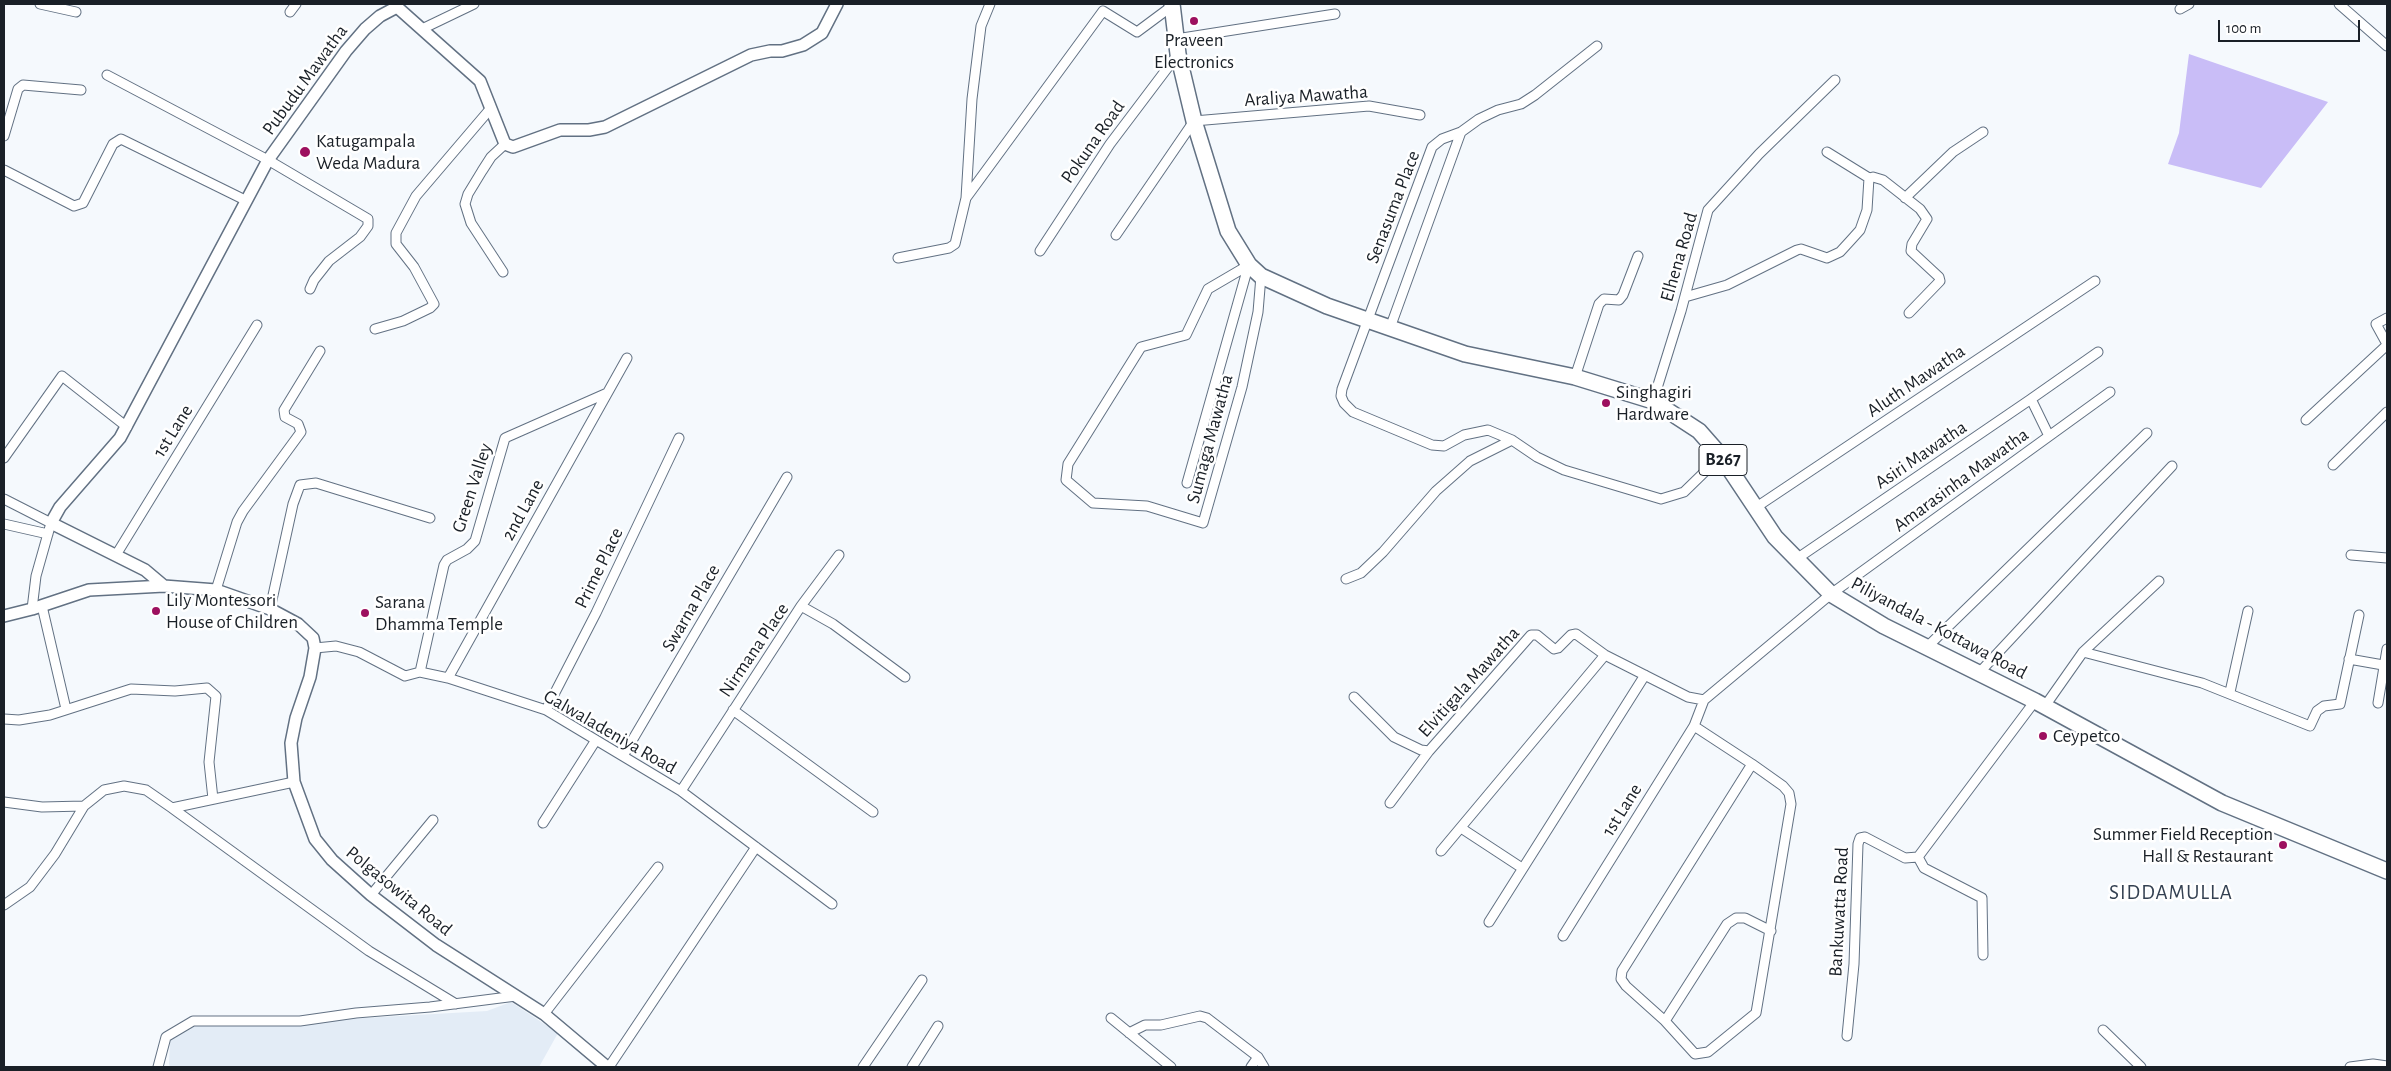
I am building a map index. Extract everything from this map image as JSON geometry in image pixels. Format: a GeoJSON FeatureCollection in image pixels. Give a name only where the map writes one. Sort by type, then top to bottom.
{"type":"FeatureCollection","features":[{"type":"Feature","properties":{"kind":"main road"},"geometry":{"type":"LineString","coordinates":[[1172,5],[1178,54],[1194,121],[1228,231],[1253,269]]}},
{"type":"Feature","properties":{"kind":"main road","name":"Piliyandala - Kottawa Road"},"geometry":{"type":"LineString","coordinates":[[1253,269],[1327,306],[1465,354],[1576,377],[1653,401],[1699,431],[1721,456],[1775,537],[1795,560],[1831,594],[1926,648],[2040,703],[2222,803],[2387,871]]}},
{"type":"Feature","properties":{"kind":"street"},"geometry":{"type":"LineString","coordinates":[[40,4],[66,6],[76,12]]}},
{"type":"Feature","properties":{"kind":"street"},"geometry":{"type":"LineString","coordinates":[[290,12],[296,4]]}},
{"type":"Feature","properties":{"kind":"street"},"geometry":{"type":"LineString","coordinates":[[422,29],[474,4]]}},
{"type":"Feature","properties":{"kind":"street"},"geometry":{"type":"LineString","coordinates":[[503,272],[471,223],[465,204],[468,194],[482,171],[505,144],[517,146],[538,136],[560,130],[589,130],[605,127],[751,55],[770,51],[782,51],[803,45],[822,33],[837,4]]}},
{"type":"Feature","properties":{"kind":"street"},"geometry":{"type":"LineString","coordinates":[[898,258],[949,248],[954,244],[966,198],[972,100],[981,26],[990,4]]}},
{"type":"Feature","properties":{"kind":"street"},"geometry":{"type":"LineString","coordinates":[[2180,9],[2189,4]]}},
{"type":"Feature","properties":{"kind":"street"},"geometry":{"type":"LineString","coordinates":[[2339,4],[2387,46]]}},
{"type":"Feature","properties":{"kind":"street","name":"Pubudu Mawatha"},"geometry":{"type":"LineString","coordinates":[[50,528],[60,508],[111,450],[127,427],[245,200],[268,160],[346,51],[365,29],[380,16],[395,5],[480,81],[505,144]]}},
{"type":"Feature","properties":{"kind":"street"},"geometry":{"type":"LineString","coordinates":[[966,198],[1103,11],[1137,32],[1172,5]]}},
{"type":"Feature","properties":{"kind":"street"},"geometry":{"type":"LineString","coordinates":[[1176,39],[1335,14]]}},
{"type":"Feature","properties":{"kind":"street","name":"Senasuma Place"},"geometry":{"type":"LineString","coordinates":[[1597,46],[1521,104],[1498,110],[1479,119],[1462,132],[1442,139],[1432,147],[1342,389],[1344,403],[1353,412],[1438,446],[1444,446],[1464,435],[1488,430],[1512,440],[1537,457],[1564,470],[1661,499],[1684,492],[1721,456]]}},
{"type":"Feature","properties":{"kind":"street","name":"Pokuna Road"},"geometry":{"type":"LineString","coordinates":[[1040,252],[1110,144],[1178,54]]}},
{"type":"Feature","properties":{"kind":"street"},"geometry":{"type":"LineString","coordinates":[[108,75],[268,160],[368,219],[368,226],[360,237],[329,261],[314,280],[310,289]]}},
{"type":"Feature","properties":{"kind":"street","name":"Elhena Road"},"geometry":{"type":"LineString","coordinates":[[1653,401],[1685,297],[1708,210],[1759,154],[1835,80]]}},
{"type":"Feature","properties":{"kind":"street"},"geometry":{"type":"LineString","coordinates":[[4,136],[18,90],[23,85],[81,90]]}},
{"type":"Feature","properties":{"kind":"street","name":"Araliya Mawatha"},"geometry":{"type":"LineString","coordinates":[[1194,121],[1369,106],[1420,115]]}},
{"type":"Feature","properties":{"kind":"street"},"geometry":{"type":"LineString","coordinates":[[375,329],[403,321],[424,312],[434,304],[414,267],[396,244],[396,233],[416,196],[491,108]]}},
{"type":"Feature","properties":{"kind":"street"},"geometry":{"type":"LineString","coordinates":[[1116,235],[1194,121]]}},
{"type":"Feature","properties":{"kind":"street"},"geometry":{"type":"LineString","coordinates":[[1390,328],[1462,132]]}},
{"type":"Feature","properties":{"kind":"street"},"geometry":{"type":"LineString","coordinates":[[1904,198],[1953,152],[1983,132]]}},
{"type":"Feature","properties":{"kind":"street"},"geometry":{"type":"LineString","coordinates":[[4,170],[74,206],[84,203],[113,144],[121,139],[245,200]]}},
{"type":"Feature","properties":{"kind":"street"},"geometry":{"type":"LineString","coordinates":[[1827,152],[1869,178],[1873,177],[1884,180],[1920,210],[1927,219],[1912,244],[1911,251],[1939,277],[1940,281],[1909,313]]}},
{"type":"Feature","properties":{"kind":"street"},"geometry":{"type":"LineString","coordinates":[[1685,297],[1727,285],[1797,250],[1801,249],[1827,258],[1833,256],[1860,230],[1867,210],[1869,178]]}},
{"type":"Feature","properties":{"kind":"street"},"geometry":{"type":"LineString","coordinates":[[1576,377],[1599,304],[1604,299],[1619,300],[1629,282],[1638,256]]}},
{"type":"Feature","properties":{"kind":"street"},"geometry":{"type":"LineString","coordinates":[[1187,482],[1253,269]]}},
{"type":"Feature","properties":{"kind":"street","name":"Sumaga Mawatha"},"geometry":{"type":"LineString","coordinates":[[1253,269],[1258,312],[1242,387],[1203,523],[1147,506],[1093,503],[1066,480],[1068,464],[1141,347],[1186,335],[1208,289],[1253,269]]}},
{"type":"Feature","properties":{"kind":"street","name":"Aluth Mawatha"},"geometry":{"type":"LineString","coordinates":[[1755,508],[2095,281]]}},
{"type":"Feature","properties":{"kind":"street"},"geometry":{"type":"LineString","coordinates":[[2306,420],[2387,344],[2376,324],[2387,318]]}},
{"type":"Feature","properties":{"kind":"street","name":"1st Lane"},"geometry":{"type":"LineString","coordinates":[[116,555],[257,325]]}},
{"type":"Feature","properties":{"kind":"street"},"geometry":{"type":"LineString","coordinates":[[216,590],[237,522],[301,432],[298,424],[285,417],[284,410],[320,351]]}},
{"type":"Feature","properties":{"kind":"street","name":"Asiri Mawatha"},"geometry":{"type":"LineString","coordinates":[[1795,560],[2098,352]]}},
{"type":"Feature","properties":{"kind":"street","name":"2nd Lane"},"geometry":{"type":"LineString","coordinates":[[448,678],[606,392],[627,358]]}},
{"type":"Feature","properties":{"kind":"street"},"geometry":{"type":"LineString","coordinates":[[4,458],[62,376],[127,427]]}},
{"type":"Feature","properties":{"kind":"street","name":"Green Valley"},"geometry":{"type":"LineString","coordinates":[[420,672],[444,564],[447,560],[468,550],[475,541],[505,438],[606,392]]}},
{"type":"Feature","properties":{"kind":"street","name":"Amarasinha Mawatha"},"geometry":{"type":"LineString","coordinates":[[1831,594],[2110,392]]}},
{"type":"Feature","properties":{"kind":"street"},"geometry":{"type":"LineString","coordinates":[[2031,399],[2049,436]]}},
{"type":"Feature","properties":{"kind":"street"},"geometry":{"type":"LineString","coordinates":[[2333,465],[2387,412]]}},
{"type":"Feature","properties":{"kind":"street"},"geometry":{"type":"LineString","coordinates":[[1926,648],[2147,433]]}},
{"type":"Feature","properties":{"kind":"street","name":"Prime Place"},"geometry":{"type":"LineString","coordinates":[[546,710],[596,613],[679,438]]}},
{"type":"Feature","properties":{"kind":"street"},"geometry":{"type":"LineString","coordinates":[[1346,579],[1361,573],[1383,552],[1436,491],[1470,461],[1512,440]]}},
{"type":"Feature","properties":{"kind":"street"},"geometry":{"type":"LineString","coordinates":[[1979,673],[2172,466]]}},
{"type":"Feature","properties":{"kind":"street","name":"Swarna Place"},"geometry":{"type":"LineString","coordinates":[[623,756],[787,477]]}},
{"type":"Feature","properties":{"kind":"street"},"geometry":{"type":"LineString","coordinates":[[270,609],[293,504],[300,485],[316,483],[430,518]]}},
{"type":"Feature","properties":{"kind":"street"},"geometry":{"type":"LineString","coordinates":[[4,499],[50,528],[116,555],[145,570],[164,586]]}},
{"type":"Feature","properties":{"kind":"street"},"geometry":{"type":"LineString","coordinates":[[4,524],[50,528]]}},
{"type":"Feature","properties":{"kind":"street"},"geometry":{"type":"LineString","coordinates":[[50,528],[36,576],[37,608],[66,710]]}},
{"type":"Feature","properties":{"kind":"street"},"geometry":{"type":"LineString","coordinates":[[2351,555],[2387,558]]}},
{"type":"Feature","properties":{"kind":"street"},"geometry":{"type":"LineString","coordinates":[[802,606],[839,556]]}},
{"type":"Feature","properties":{"kind":"street"},"geometry":{"type":"LineString","coordinates":[[1982,955],[1982,898],[1924,868],[1918,857],[2040,703],[2083,652],[2159,581]]}},
{"type":"Feature","properties":{"kind":"street"},"geometry":{"type":"LineString","coordinates":[[4,616],[37,608],[89,590],[164,586],[216,590],[270,609],[298,624],[312,638],[315,648]]}},
{"type":"Feature","properties":{"kind":"street"},"geometry":{"type":"LineString","coordinates":[[1704,700],[1831,594]]}},
{"type":"Feature","properties":{"kind":"street","name":"Nirmana Place"},"geometry":{"type":"LineString","coordinates":[[681,791],[802,606],[833,624],[905,677]]}},
{"type":"Feature","properties":{"kind":"street"},"geometry":{"type":"LineString","coordinates":[[2230,692],[2248,612]]}},
{"type":"Feature","properties":{"kind":"street"},"geometry":{"type":"LineString","coordinates":[[2083,652],[2230,692],[2310,726],[2317,711],[2324,706],[2340,704],[2359,615]]}},
{"type":"Feature","properties":{"kind":"street","name":"Elvitigala Mawatha"},"geometry":{"type":"LineString","coordinates":[[1390,803],[1429,751],[1531,635],[1537,635],[1554,649],[1558,648],[1571,635],[1576,634],[1605,655],[1688,697],[1704,700]]}},
{"type":"Feature","properties":{"kind":"street","name":"Galwaladeniya Road"},"geometry":{"type":"LineString","coordinates":[[315,648],[336,646],[359,652],[405,676],[420,672],[448,678],[546,710],[681,791],[832,904]]}},
{"type":"Feature","properties":{"kind":"street","name":"Polgasowita Road"},"geometry":{"type":"LineString","coordinates":[[315,648],[310,678],[296,718],[291,743],[294,782],[315,839],[332,860],[371,895],[436,945],[544,1014],[604,1066]]}},
{"type":"Feature","properties":{"kind":"street"},"geometry":{"type":"LineString","coordinates":[[2378,703],[2387,649]]}},
{"type":"Feature","properties":{"kind":"street"},"geometry":{"type":"LineString","coordinates":[[1441,851],[1605,655]]}},
{"type":"Feature","properties":{"kind":"street"},"geometry":{"type":"LineString","coordinates":[[2349,659],[2383,665]]}},
{"type":"Feature","properties":{"kind":"street"},"geometry":{"type":"LineString","coordinates":[[1489,922],[1645,675]]}},
{"type":"Feature","properties":{"kind":"street"},"geometry":{"type":"LineString","coordinates":[[4,719],[19,720],[50,715],[131,689],[175,691],[207,688],[216,696],[210,762],[213,799]]}},
{"type":"Feature","properties":{"kind":"street"},"geometry":{"type":"LineString","coordinates":[[1354,697],[1394,737],[1421,750],[1429,751]]}},
{"type":"Feature","properties":{"kind":"street","name":"1st Lane"},"geometry":{"type":"LineString","coordinates":[[1563,936],[1694,726],[1704,700]]}},
{"type":"Feature","properties":{"kind":"street"},"geometry":{"type":"LineString","coordinates":[[733,710],[873,812]]}},
{"type":"Feature","properties":{"kind":"street"},"geometry":{"type":"LineString","coordinates":[[1694,726],[1752,764],[1783,786],[1789,793],[1791,804],[1759,1005],[1751,1020],[1702,1055],[1695,1054],[1665,1021],[1626,986],[1622,979],[1622,971],[1752,764]]}},
{"type":"Feature","properties":{"kind":"street"},"geometry":{"type":"LineString","coordinates":[[543,823],[596,740]]}},
{"type":"Feature","properties":{"kind":"street"},"geometry":{"type":"LineString","coordinates":[[172,808],[294,782]]}},
{"type":"Feature","properties":{"kind":"street"},"geometry":{"type":"LineString","coordinates":[[4,905],[30,888],[55,854],[84,806],[104,790],[124,786],[146,790],[369,951],[456,1004]]}},
{"type":"Feature","properties":{"kind":"street"},"geometry":{"type":"LineString","coordinates":[[4,802],[42,807],[84,806]]}},
{"type":"Feature","properties":{"kind":"street"},"geometry":{"type":"LineString","coordinates":[[371,895],[433,820]]}},
{"type":"Feature","properties":{"kind":"street"},"geometry":{"type":"LineString","coordinates":[[1461,828],[1522,868]]}},
{"type":"Feature","properties":{"kind":"street","name":"Bankuwatta Road"},"geometry":{"type":"LineString","coordinates":[[1847,1036],[1854,964],[1858,844],[1860,838],[1865,838],[1905,858],[1918,857]]}},
{"type":"Feature","properties":{"kind":"street"},"geometry":{"type":"LineString","coordinates":[[604,1066],[756,847]]}},
{"type":"Feature","properties":{"kind":"street"},"geometry":{"type":"LineString","coordinates":[[544,1014],[658,866]]}},
{"type":"Feature","properties":{"kind":"street"},"geometry":{"type":"LineString","coordinates":[[1665,1021],[1727,924],[1736,918],[1745,918],[1771,931]]}},
{"type":"Feature","properties":{"kind":"street"},"geometry":{"type":"LineString","coordinates":[[864,1067],[922,980]]}},
{"type":"Feature","properties":{"kind":"street"},"geometry":{"type":"LineString","coordinates":[[158,1067],[166,1037],[193,1021],[300,1021],[356,1013],[456,1004],[516,996]]}},
{"type":"Feature","properties":{"kind":"street"},"geometry":{"type":"LineString","coordinates":[[1129,1033],[1145,1025],[1161,1025],[1200,1016],[1207,1018],[1258,1057],[1264,1067]]}},
{"type":"Feature","properties":{"kind":"street"},"geometry":{"type":"LineString","coordinates":[[1111,1018],[1171,1067]]}},
{"type":"Feature","properties":{"kind":"street"},"geometry":{"type":"LineString","coordinates":[[912,1067],[938,1026]]}},
{"type":"Feature","properties":{"kind":"street"},"geometry":{"type":"LineString","coordinates":[[2103,1030],[2141,1067]]}},
{"type":"Feature","properties":{"kind":"street"},"geometry":{"type":"LineString","coordinates":[[1251,1067],[1258,1057]]}},
{"type":"Feature","properties":{"kind":"street"},"geometry":{"type":"LineString","coordinates":[[2350,1067],[2387,1066]]}},
{"type":"Feature","properties":{"kind":"shaded area"},"geometry":{"type":"Polygon","coordinates":[[[2189,54],[2328,102],[2261,188],[2168,164],[2179,133],[2189,54]]]}},
{"type":"Feature","properties":{"kind":"shaded area"},"geometry":{"type":"Polygon","coordinates":[[[511,1002],[558,1033],[539,1067],[170,1067],[169,1064],[170,1042],[179,1026],[189,1022],[259,1024],[487,1011],[511,1002]]]}},
{"type":"Feature","properties":{"kind":"place","name":"Praveen Electronics"},"geometry":{"type":"Point","coordinates":[1194,21]}},
{"type":"Feature","properties":{"kind":"place","name":"Katugampala Weda Madura"},"geometry":{"type":"Point","coordinates":[305,152]}},
{"type":"Feature","properties":{"kind":"place","name":"Singhagiri Hardware"},"geometry":{"type":"Point","coordinates":[1606,403]}},
{"type":"Feature","properties":{"kind":"place","name":"Lily Montessori House of Children"},"geometry":{"type":"Point","coordinates":[156,611]}},
{"type":"Feature","properties":{"kind":"place","name":"Sarana Dhamma Temple"},"geometry":{"type":"Point","coordinates":[365,613]}},
{"type":"Feature","properties":{"kind":"place","name":"Ceypetco"},"geometry":{"type":"Point","coordinates":[2043,736]}},
{"type":"Feature","properties":{"kind":"place","name":"Summer Field Reception Hall & Restaurant"},"geometry":{"type":"Point","coordinates":[2283,845]}},
{"type":"Feature","properties":{"kind":"district","name":"SIDDAMULLA"},"geometry":{"type":"Point","coordinates":[2171,893]}}]}
